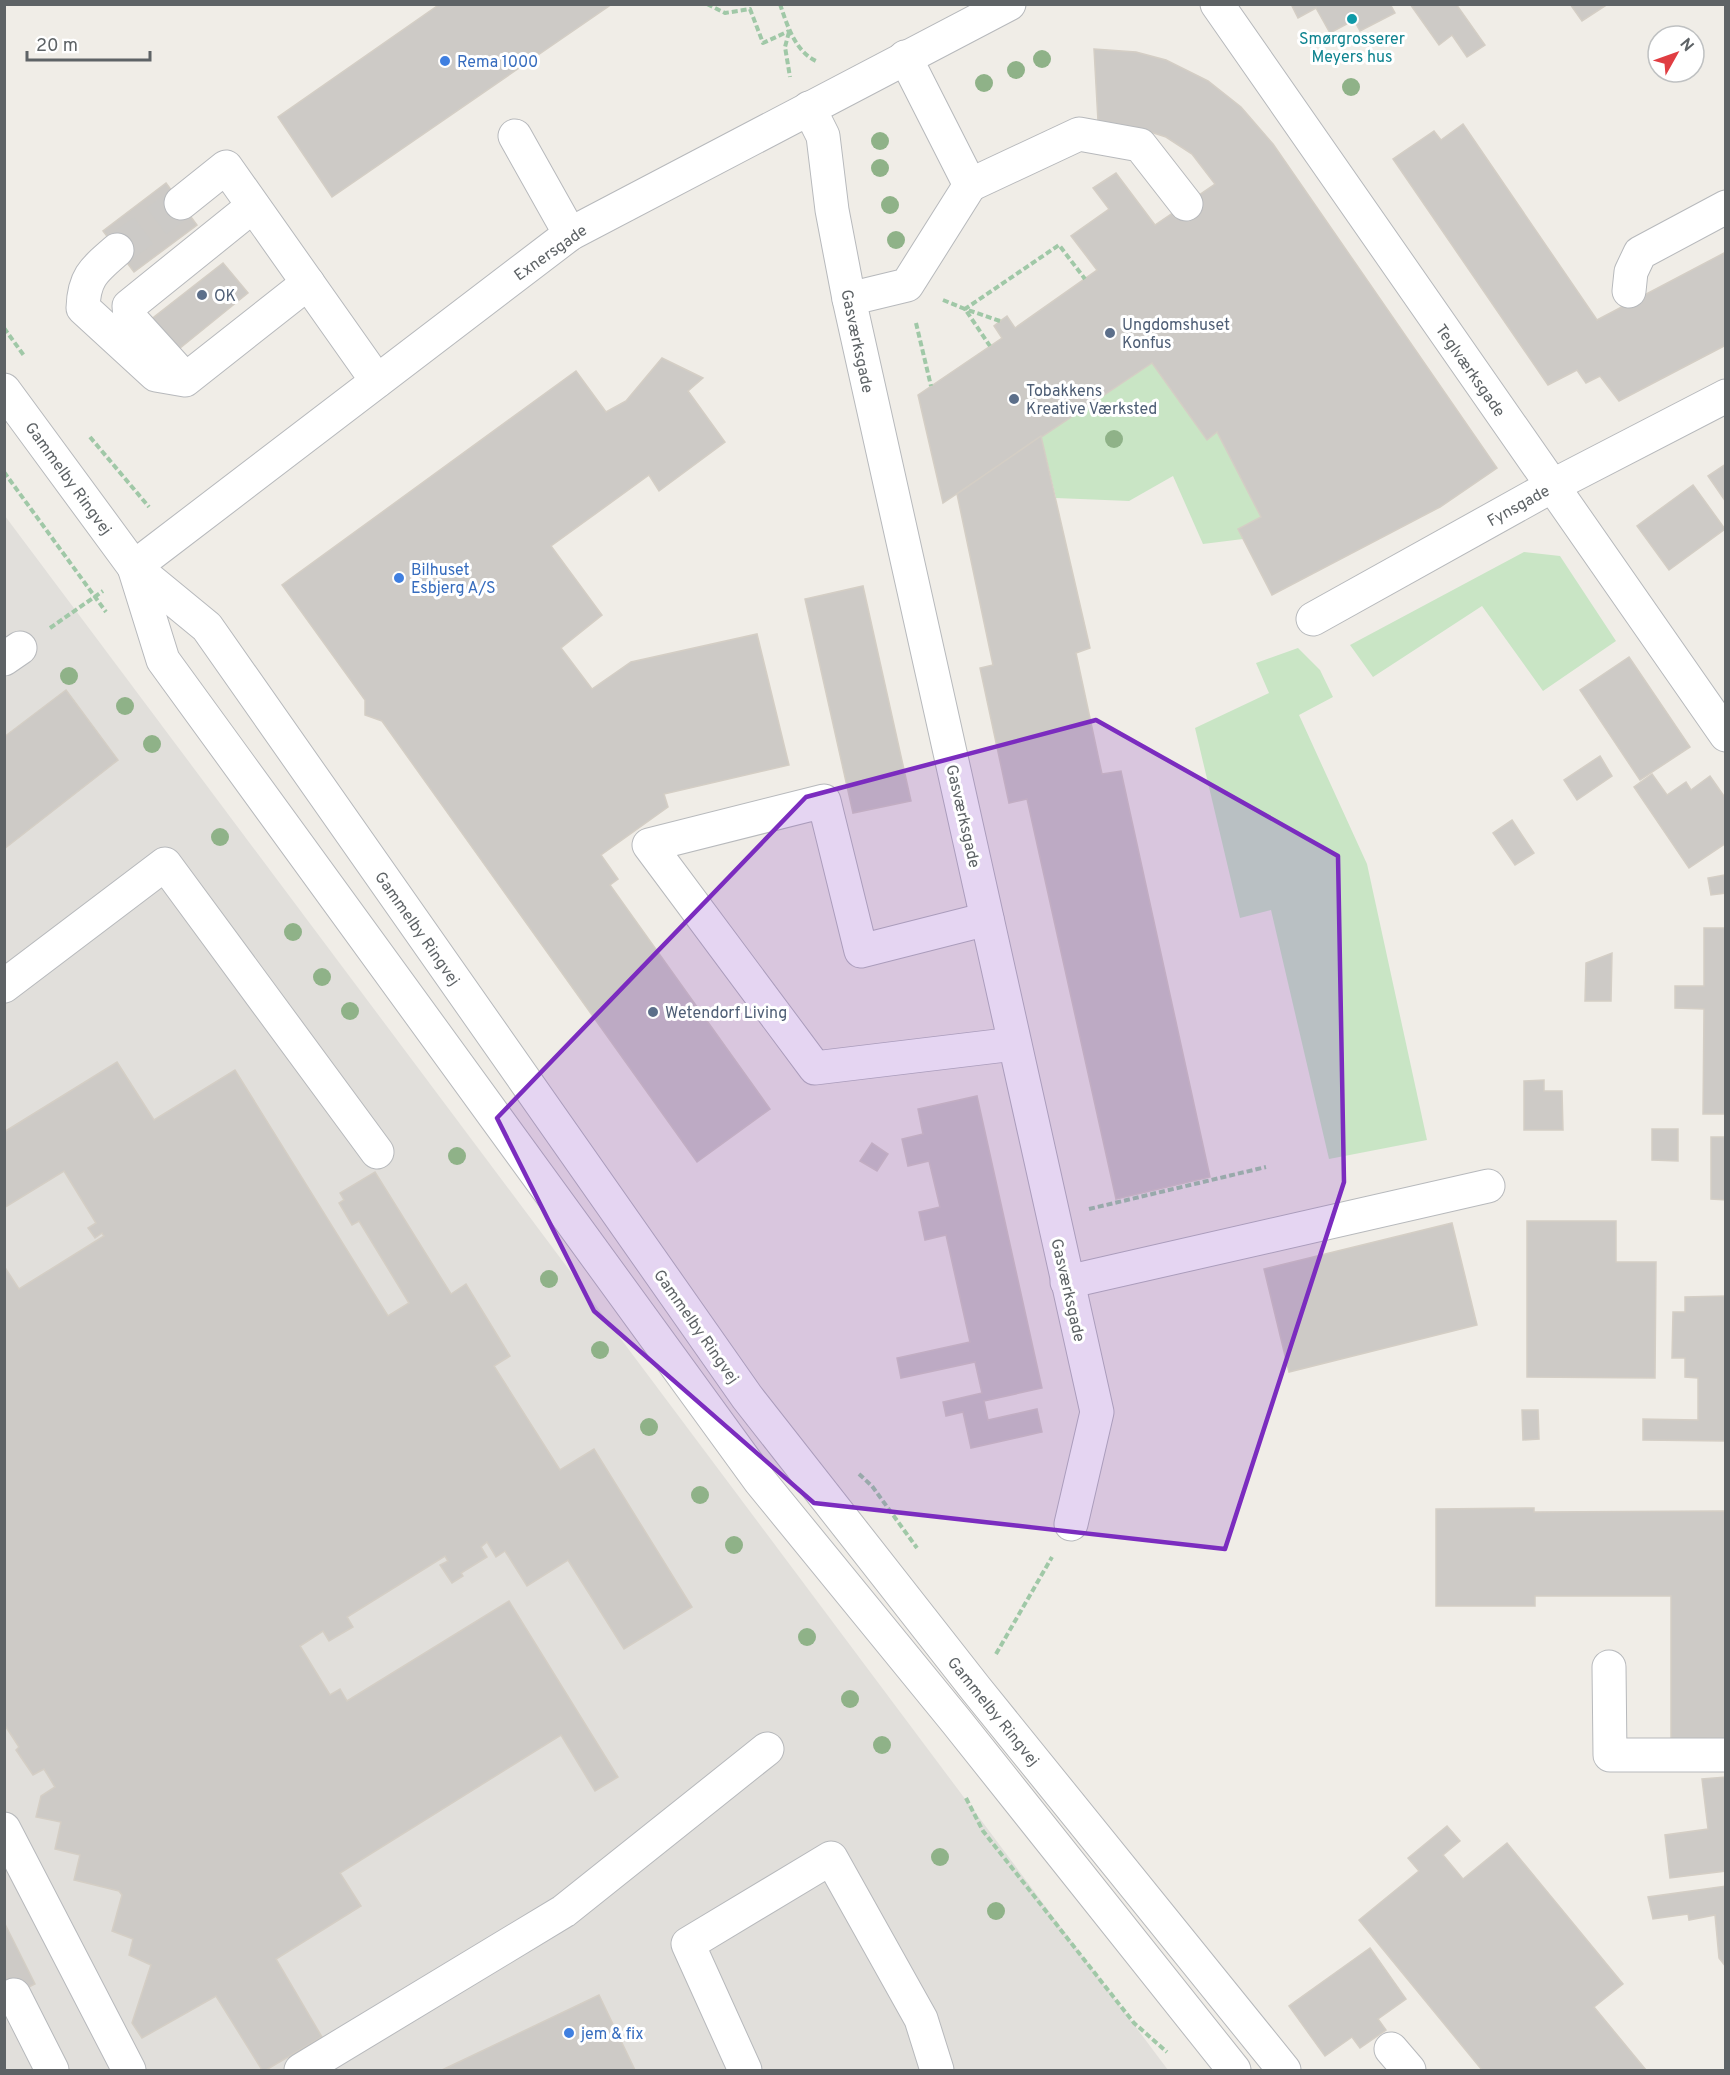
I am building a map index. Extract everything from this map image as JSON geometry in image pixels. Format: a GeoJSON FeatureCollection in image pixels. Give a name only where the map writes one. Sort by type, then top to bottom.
{"type":"FeatureCollection","features":[{"type":"Feature","properties":{"kind":"street","name":"Exnersgade"},"geometry":{"type":"LineString","coordinates":[[134,567],[570,234],[1009,4]]}},
{"type":"Feature","properties":{"kind":"street","name":"Teglværksgade"},"geometry":{"type":"LineString","coordinates":[[1217,4],[1725,735]]}},
{"type":"Feature","properties":{"kind":"street"},"geometry":{"type":"LineString","coordinates":[[904,57],[970,185]]}},
{"type":"Feature","properties":{"kind":"street","name":"Gasværksgade"},"geometry":{"type":"LineString","coordinates":[[809,108],[823,136],[832,210],[849,299],[1097,1412],[1071,1524]]}},
{"type":"Feature","properties":{"kind":"street"},"geometry":{"type":"LineString","coordinates":[[849,299],[907,285],[970,185],[1079,134],[1140,145],[1186,204]]}},
{"type":"Feature","properties":{"kind":"street"},"geometry":{"type":"LineString","coordinates":[[515,136],[570,234]]}},
{"type":"Feature","properties":{"kind":"street"},"geometry":{"type":"LineString","coordinates":[[181,203],[226,167],[377,381]]}},
{"type":"Feature","properties":{"kind":"street"},"geometry":{"type":"LineString","coordinates":[[185,380],[130,318],[129,306],[253,206]]}},
{"type":"Feature","properties":{"kind":"street"},"geometry":{"type":"LineString","coordinates":[[1629,291],[1631,272],[1640,253],[1725,207]]}},
{"type":"Feature","properties":{"kind":"street"},"geometry":{"type":"LineString","coordinates":[[117,250],[97,267],[84,288],[83,308],[156,375],[185,380],[308,283]]}},
{"type":"Feature","properties":{"kind":"street","name":"Gammelby Ringvej"},"geometry":{"type":"LineString","coordinates":[[4,390],[134,567],[207,627],[747,1397],[983,1698],[1284,2070]]}},
{"type":"Feature","properties":{"kind":"street","name":"Fynsgade"},"geometry":{"type":"LineString","coordinates":[[1313,619],[1552,486],[1725,396]]}},
{"type":"Feature","properties":{"kind":"street","name":"Gammelby Ringvej"},"geometry":{"type":"LineString","coordinates":[[134,567],[164,660],[753,1472],[956,1721],[1234,2070]]}},
{"type":"Feature","properties":{"kind":"street"},"geometry":{"type":"LineString","coordinates":[[987,920],[861,951],[824,801],[649,845],[815,1068],[1014,1044]]}},
{"type":"Feature","properties":{"kind":"street"},"geometry":{"type":"LineString","coordinates":[[4,986],[165,864],[377,1152]]}},
{"type":"Feature","properties":{"kind":"street"},"geometry":{"type":"LineString","coordinates":[[1067,1282],[1488,1186]]}},
{"type":"Feature","properties":{"kind":"street"},"geometry":{"type":"LineString","coordinates":[[1609,1667],[1611,1755],[1725,1755]]}},
{"type":"Feature","properties":{"kind":"street"},"geometry":{"type":"LineString","coordinates":[[301,2070],[564,1911],[767,1749]]}},
{"type":"Feature","properties":{"kind":"street"},"geometry":{"type":"LineString","coordinates":[[4,1829],[129,2070]]}},
{"type":"Feature","properties":{"kind":"street"},"geometry":{"type":"LineString","coordinates":[[745,2070],[688,1944],[831,1857],[921,2019],[937,2070]]}},
{"type":"Feature","properties":{"kind":"street"},"geometry":{"type":"LineString","coordinates":[[14,1995],[52,2070]]}},
{"type":"Feature","properties":{"kind":"path"},"geometry":{"type":"LineString","coordinates":[[707,4],[725,13],[750,9],[763,43],[789,31],[780,4]]}},
{"type":"Feature","properties":{"kind":"path"},"geometry":{"type":"LineString","coordinates":[[1000,321],[965,309],[1059,244],[1085,279]]}},
{"type":"Feature","properties":{"kind":"path"},"geometry":{"type":"LineString","coordinates":[[907,285],[931,386]]}},
{"type":"Feature","properties":{"kind":"path"},"geometry":{"type":"LineString","coordinates":[[974,325],[990,346]]}},
{"type":"Feature","properties":{"kind":"path"},"geometry":{"type":"LineString","coordinates":[[12,654],[96,597],[134,567]]}},
{"type":"Feature","properties":{"kind":"path"},"geometry":{"type":"LineString","coordinates":[[1053,1218],[1266,1167]]}},
{"type":"Feature","properties":{"kind":"path"},"geometry":{"type":"LineString","coordinates":[[992,1660],[1071,1524]]}},
{"type":"Feature","properties":{"kind":"highlighted area"},"geometry":{"type":"Polygon","coordinates":[[[1096,720],[1338,856],[1344,1182],[1225,1549],[814,1503],[594,1311],[497,1118],[806,797],[1096,720]]]}},
{"type":"Feature","properties":{"kind":"shaded area"},"geometry":{"type":"Polygon","coordinates":[[[5,516],[1168,2070],[5,2070],[5,516]]]}},
{"type":"Feature","properties":{"kind":"green space"},"geometry":{"type":"Polygon","coordinates":[[[1152,363],[1207,439],[1217,432],[1261,517],[1238,529],[1243,539],[1203,544],[1173,476],[1129,501],[1056,498],[1041,436],[1152,363]]]}},
{"type":"Feature","properties":{"kind":"green space"},"geometry":{"type":"Polygon","coordinates":[[[1524,552],[1560,556],[1616,641],[1543,691],[1482,606],[1373,677],[1350,645],[1524,552]]]}},
{"type":"Feature","properties":{"kind":"green space"},"geometry":{"type":"Polygon","coordinates":[[[1298,648],[1320,670],[1333,697],[1299,715],[1367,864],[1427,1140],[1329,1159],[1271,910],[1240,918],[1195,728],[1269,693],[1256,663],[1298,648]]]}},
{"type":"Feature","properties":{"kind":"building","name":"Rema 1000"},"geometry":{"type":"Polygon","coordinates":[[[440,4],[612,4],[332,197],[278,117],[440,4]]]}},
{"type":"Feature","properties":{"kind":"building","name":"Smørgrosserer Meyers hus"},"geometry":{"type":"Polygon","coordinates":[[[1291,4],[1390,4],[1395,13],[1360,31],[1354,20],[1330,33],[1316,8],[1298,18],[1291,4]]]}},
{"type":"Feature","properties":{"kind":"building"},"geometry":{"type":"Polygon","coordinates":[[[1410,4],[1456,4],[1485,45],[1467,57],[1452,35],[1439,45],[1410,4]]]}},
{"type":"Feature","properties":{"kind":"building"},"geometry":{"type":"Polygon","coordinates":[[[1570,4],[1608,4],[1582,21],[1570,4]]]}},
{"type":"Feature","properties":{"kind":"building"},"geometry":{"type":"Polygon","coordinates":[[[1094,49],[1136,52],[1166,60],[1208,81],[1241,107],[1273,144],[1497,468],[1440,507],[1272,595],[1238,529],[1261,517],[1217,432],[1207,440],[1152,363],[943,503],[918,395],[1002,338],[994,326],[1007,316],[1015,328],[1097,270],[1071,236],[1109,209],[1093,188],[1116,173],[1155,225],[1215,184],[1192,154],[1166,137],[1135,127],[1098,121],[1094,49]]]}},
{"type":"Feature","properties":{"kind":"building"},"geometry":{"type":"Polygon","coordinates":[[[1463,124],[1597,320],[1726,252],[1726,345],[1619,401],[1600,376],[1586,383],[1577,370],[1548,385],[1393,159],[1434,131],[1441,140],[1463,124]]]}},
{"type":"Feature","properties":{"kind":"building"},"geometry":{"type":"Polygon","coordinates":[[[166,183],[197,225],[134,272],[103,231],[166,183]]]}},
{"type":"Feature","properties":{"kind":"building"},"geometry":{"type":"Polygon","coordinates":[[[223,263],[248,293],[174,353],[149,321],[223,263]]]}},
{"type":"Feature","properties":{"kind":"building"},"geometry":{"type":"Polygon","coordinates":[[[662,358],[703,378],[688,391],[725,442],[659,491],[649,475],[551,546],[602,615],[561,648],[592,689],[631,662],[757,634],[789,765],[664,794],[668,807],[601,855],[618,879],[610,885],[770,1109],[697,1162],[382,721],[365,715],[365,700],[282,585],[576,371],[606,412],[626,401],[662,358]]]}},
{"type":"Feature","properties":{"kind":"building"},"geometry":{"type":"Polygon","coordinates":[[[1041,436],[1090,648],[1076,653],[1102,774],[1121,771],[1210,1177],[1116,1199],[1027,799],[1009,803],[980,668],[993,665],[957,494],[1041,436]]]}},
{"type":"Feature","properties":{"kind":"building"},"geometry":{"type":"Polygon","coordinates":[[[1726,464],[1726,502],[1708,476],[1726,464]]]}},
{"type":"Feature","properties":{"kind":"building"},"geometry":{"type":"Polygon","coordinates":[[[1693,485],[1725,529],[1669,570],[1637,526],[1693,485]]]}},
{"type":"Feature","properties":{"kind":"building"},"geometry":{"type":"Polygon","coordinates":[[[863,586],[911,801],[853,813],[805,599],[863,586]]]}},
{"type":"Feature","properties":{"kind":"building"},"geometry":{"type":"Polygon","coordinates":[[[1629,657],[1690,747],[1640,780],[1580,690],[1629,657]]]}},
{"type":"Feature","properties":{"kind":"building"},"geometry":{"type":"Polygon","coordinates":[[[66,690],[118,760],[4,849],[4,737],[66,690]]]}},
{"type":"Feature","properties":{"kind":"building"},"geometry":{"type":"Polygon","coordinates":[[[1600,756],[1612,776],[1577,800],[1564,780],[1600,756]]]}},
{"type":"Feature","properties":{"kind":"building"},"geometry":{"type":"Polygon","coordinates":[[[1652,774],[1667,795],[1686,782],[1691,790],[1710,776],[1726,799],[1726,843],[1689,868],[1634,787],[1652,774]]]}},
{"type":"Feature","properties":{"kind":"building"},"geometry":{"type":"Polygon","coordinates":[[[1512,820],[1534,853],[1515,865],[1493,833],[1512,820]]]}},
{"type":"Feature","properties":{"kind":"building"},"geometry":{"type":"Polygon","coordinates":[[[1725,875],[1726,893],[1711,895],[1708,878],[1725,875]]]}},
{"type":"Feature","properties":{"kind":"building"},"geometry":{"type":"Polygon","coordinates":[[[1704,928],[1726,928],[1726,1114],[1703,1114],[1704,1009],[1675,1008],[1675,986],[1704,986],[1704,928]]]}},
{"type":"Feature","properties":{"kind":"building"},"geometry":{"type":"Polygon","coordinates":[[[1612,953],[1611,1001],[1585,1001],[1586,963],[1612,953]]]}},
{"type":"Feature","properties":{"kind":"building"},"geometry":{"type":"Polygon","coordinates":[[[117,1062],[154,1120],[235,1070],[388,1316],[409,1303],[359,1221],[352,1225],[339,1203],[344,1200],[340,1193],[375,1172],[451,1294],[466,1284],[510,1356],[494,1366],[560,1470],[594,1449],[692,1607],[624,1649],[568,1560],[527,1586],[505,1551],[496,1557],[487,1542],[481,1547],[487,1557],[461,1573],[463,1576],[452,1583],[440,1565],[448,1561],[445,1556],[347,1617],[353,1627],[329,1641],[323,1631],[300,1646],[330,1695],[340,1689],[347,1701],[509,1601],[618,1777],[595,1791],[561,1735],[340,1873],[361,1906],[276,1959],[322,2037],[266,2070],[262,2070],[216,1996],[142,2038],[132,2023],[151,1965],[129,1955],[133,1939],[112,1931],[122,1895],[119,1891],[74,1880],[80,1855],[55,1849],[61,1822],[36,1817],[41,1796],[55,1787],[44,1769],[33,1775],[16,1750],[19,1747],[4,1724],[4,1266],[19,1289],[104,1236],[102,1233],[95,1238],[88,1228],[96,1223],[64,1171],[4,1208],[4,1132],[117,1062]]]}},
{"type":"Feature","properties":{"kind":"building"},"geometry":{"type":"Polygon","coordinates":[[[1544,1080],[1544,1091],[1562,1091],[1563,1130],[1524,1130],[1524,1081],[1544,1080]]]}},
{"type":"Feature","properties":{"kind":"building"},"geometry":{"type":"Polygon","coordinates":[[[977,1096],[1042,1388],[984,1401],[988,1420],[1037,1409],[1042,1432],[971,1448],[963,1412],[946,1416],[943,1402],[982,1393],[975,1362],[901,1378],[897,1358],[970,1342],[946,1235],[925,1240],[919,1212],[940,1207],[929,1161],[908,1166],[902,1139],[923,1134],[918,1109],[977,1096]]]}},
{"type":"Feature","properties":{"kind":"building"},"geometry":{"type":"Polygon","coordinates":[[[1652,1129],[1678,1129],[1678,1161],[1652,1160],[1652,1129]]]}},
{"type":"Feature","properties":{"kind":"building"},"geometry":{"type":"Polygon","coordinates":[[[1711,1137],[1726,1137],[1726,1200],[1711,1199],[1711,1137]]]}},
{"type":"Feature","properties":{"kind":"building"},"geometry":{"type":"Polygon","coordinates":[[[872,1143],[888,1154],[877,1171],[860,1161],[872,1143]]]}},
{"type":"Feature","properties":{"kind":"building"},"geometry":{"type":"Polygon","coordinates":[[[1527,1221],[1616,1221],[1616,1262],[1656,1262],[1655,1378],[1527,1377],[1527,1221]]]}},
{"type":"Feature","properties":{"kind":"building"},"geometry":{"type":"Polygon","coordinates":[[[1452,1223],[1477,1325],[1289,1372],[1264,1269],[1452,1223]]]}},
{"type":"Feature","properties":{"kind":"building"},"geometry":{"type":"Polygon","coordinates":[[[1726,1296],[1726,1441],[1643,1440],[1643,1419],[1698,1420],[1698,1378],[1685,1377],[1685,1358],[1672,1358],[1673,1312],[1685,1312],[1685,1297],[1726,1296]]]}},
{"type":"Feature","properties":{"kind":"building"},"geometry":{"type":"Polygon","coordinates":[[[1522,1410],[1538,1410],[1539,1439],[1523,1440],[1522,1410]]]}},
{"type":"Feature","properties":{"kind":"building"},"geometry":{"type":"Polygon","coordinates":[[[1534,1508],[1534,1512],[1726,1511],[1726,1738],[1671,1739],[1671,1596],[1535,1596],[1535,1606],[1436,1606],[1436,1509],[1534,1508]]]}},
{"type":"Feature","properties":{"kind":"building"},"geometry":{"type":"Polygon","coordinates":[[[1726,1777],[1726,1871],[1670,1878],[1665,1835],[1708,1829],[1702,1779],[1726,1777]]]}},
{"type":"Feature","properties":{"kind":"building"},"geometry":{"type":"Polygon","coordinates":[[[1447,1826],[1460,1841],[1443,1855],[1463,1879],[1507,1843],[1623,1984],[1594,2007],[1646,2070],[1482,2070],[1359,1920],[1419,1871],[1408,1858],[1447,1826]]]}},
{"type":"Feature","properties":{"kind":"building"},"geometry":{"type":"Polygon","coordinates":[[[1726,1886],[1726,1967],[1719,1958],[1715,1915],[1689,1920],[1688,1914],[1653,1919],[1648,1897],[1726,1886]]]}},
{"type":"Feature","properties":{"kind":"building"},"geometry":{"type":"Polygon","coordinates":[[[4,1922],[35,1984],[4,2000],[4,1922]]]}},
{"type":"Feature","properties":{"kind":"building"},"geometry":{"type":"Polygon","coordinates":[[[1370,1948],[1406,1999],[1378,2019],[1386,2030],[1360,2048],[1352,2037],[1325,2056],[1289,2006],[1370,1948]]]}},
{"type":"Feature","properties":{"kind":"building","name":"jem & fix"},"geometry":{"type":"Polygon","coordinates":[[[599,1995],[635,2070],[442,2070],[599,1995]]]}},
{"type":"Feature","properties":{"kind":"tunnel"},"geometry":{"type":"LineString","coordinates":[[117,250],[181,203]]}},
{"type":"Feature","properties":{"kind":"place","name":"Smørgrosserer Meyers hus"},"geometry":{"type":"Point","coordinates":[1352,19]}},
{"type":"Feature","properties":{"kind":"place","name":"Rema 1000"},"geometry":{"type":"Point","coordinates":[445,61]}},
{"type":"Feature","properties":{"kind":"place","name":"OK"},"geometry":{"type":"Point","coordinates":[202,295]}},
{"type":"Feature","properties":{"kind":"place","name":"Ungdomshuset Konfus"},"geometry":{"type":"Point","coordinates":[1110,333]}},
{"type":"Feature","properties":{"kind":"place","name":"Tobakkens Kreative Værksted"},"geometry":{"type":"Point","coordinates":[1014,399]}},
{"type":"Feature","properties":{"kind":"place","name":"Bilhuset Esbjerg A/S"},"geometry":{"type":"Point","coordinates":[399,578]}},
{"type":"Feature","properties":{"kind":"place","name":"Wetendorf Living"},"geometry":{"type":"Point","coordinates":[653,1012]}},
{"type":"Feature","properties":{"kind":"place","name":"jem & fix"},"geometry":{"type":"Point","coordinates":[569,2033]}}]}
